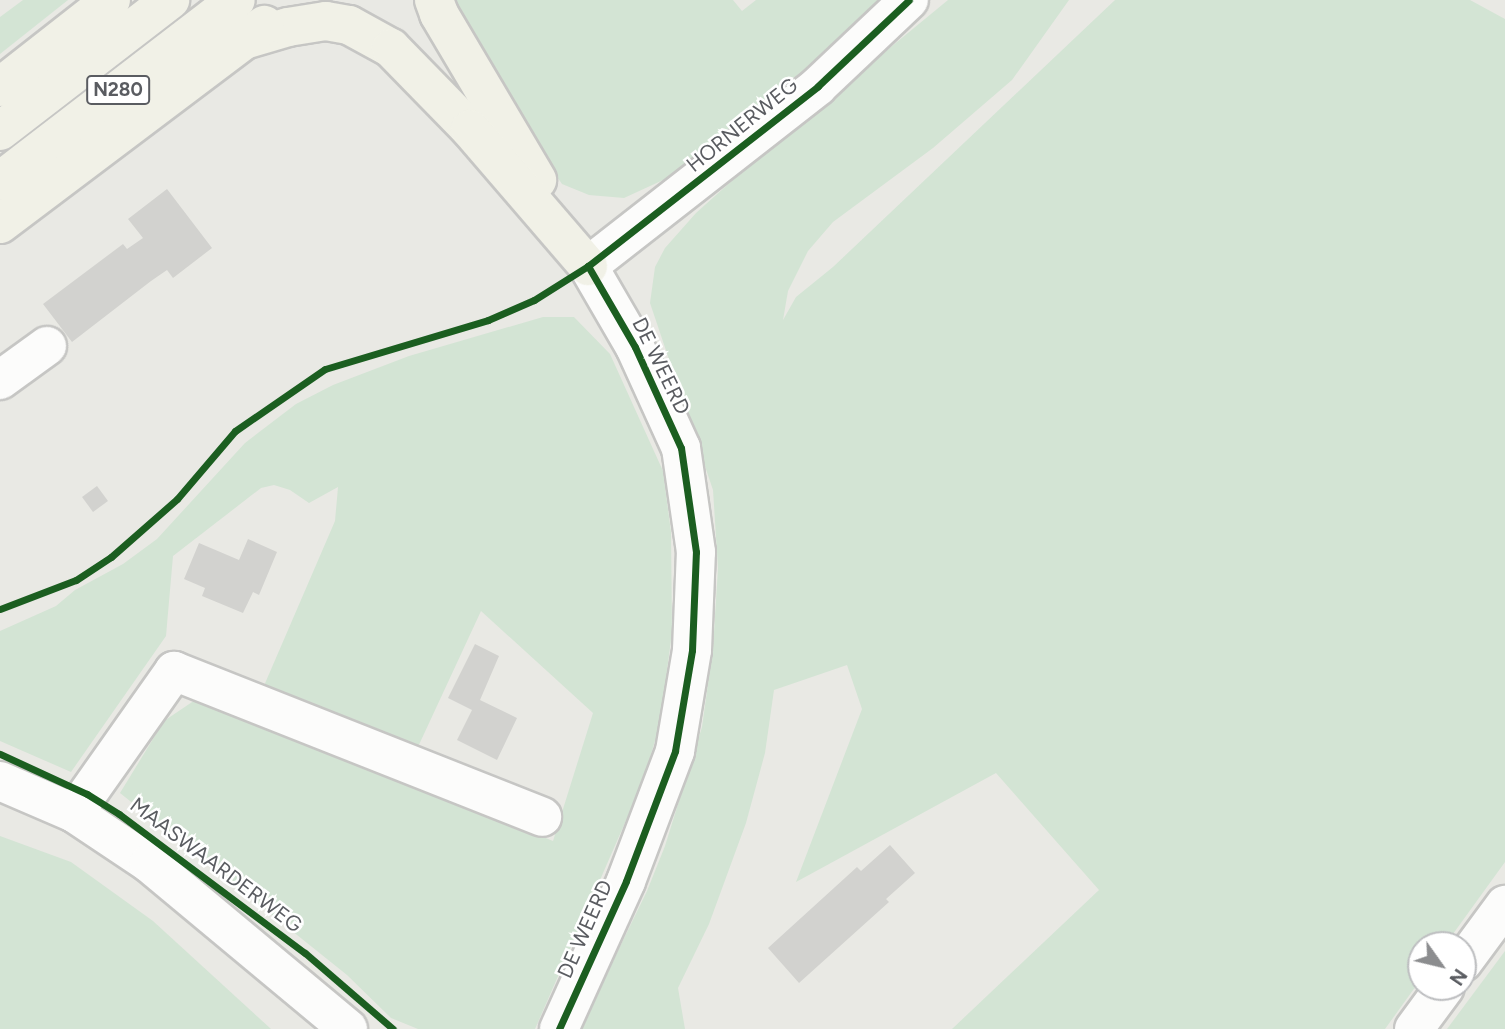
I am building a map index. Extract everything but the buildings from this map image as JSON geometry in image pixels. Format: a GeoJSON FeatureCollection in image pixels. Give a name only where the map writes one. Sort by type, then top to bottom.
{"type":"FeatureCollection","features":[{"type":"Feature","properties":{"kind":"main road"},"geometry":{"type":"LineString","coordinates":[[0,87],[111,0]]}},
{"type":"Feature","properties":{"kind":"main road","name":"N280"},"geometry":{"type":"LineString","coordinates":[[0,131],[170,0]]}},
{"type":"Feature","properties":{"kind":"main road","name":"N280"},"geometry":{"type":"LineString","coordinates":[[0,181],[236,0]]}},
{"type":"Feature","properties":{"kind":"main road","name":"N280"},"geometry":{"type":"LineString","coordinates":[[0,224],[296,0]]}},
{"type":"Feature","properties":{"kind":"main road"},"geometry":{"type":"LineString","coordinates":[[435,0],[439,13],[588,266]]}},
{"type":"Feature","properties":{"kind":"main road"},"geometry":{"type":"LineString","coordinates":[[244,40],[288,27],[326,21],[349,26],[391,48],[470,129],[588,266]]}},
{"type":"Feature","properties":{"kind":"street","name":"HORNERWEG"},"geometry":{"type":"LineString","coordinates":[[588,266],[663,210],[818,86],[909,0]]}},
{"type":"Feature","properties":{"kind":"street","name":"DE WEERD"},"geometry":{"type":"LineString","coordinates":[[559,1029],[626,881],[675,751],[692,650],[696,552],[681,448],[635,347],[588,266]]}},
{"type":"Feature","properties":{"kind":"street"},"geometry":{"type":"LineString","coordinates":[[0,380],[47,345]]}},
{"type":"Feature","properties":{"kind":"street"},"geometry":{"type":"LineString","coordinates":[[74,813],[174,671],[542,817]]}},
{"type":"Feature","properties":{"kind":"street","name":"MAASWAARDERWEG"},"geometry":{"type":"LineString","coordinates":[[3,791],[74,813],[149,863],[348,1029]]}},
{"type":"Feature","properties":{"kind":"street"},"geometry":{"type":"LineString","coordinates":[[1477,943],[1505,905]]}},
{"type":"Feature","properties":{"kind":"street"},"geometry":{"type":"LineString","coordinates":[[1414,1029],[1435,1001]]}},
{"type":"Feature","properties":{"kind":"green space"},"geometry":{"type":"Polygon","coordinates":[[[23,0],[68,0],[0,54],[0,17],[23,0]]]}},
{"type":"Feature","properties":{"kind":"green space"},"geometry":{"type":"Polygon","coordinates":[[[455,0],[733,0],[742,11],[756,0],[885,0],[776,102],[674,175],[624,198],[589,195],[562,184],[525,130],[457,10],[455,0]]]}},
{"type":"Feature","properties":{"kind":"green space"},"geometry":{"type":"Polygon","coordinates":[[[948,0],[1069,0],[1012,80],[933,148],[833,222],[808,251],[788,291],[783,320],[796,297],[833,267],[1115,0],[1470,0],[1505,19],[1505,862],[1455,931],[1407,931],[1407,998],[1385,1029],[952,1029],[1099,890],[996,773],[796,882],[862,709],[847,665],[774,690],[765,753],[746,823],[709,924],[678,988],[685,1029],[580,1029],[647,891],[665,846],[702,727],[713,648],[718,568],[713,490],[650,303],[655,267],[665,248],[696,213],[773,144],[948,0]]]}},
{"type":"Feature","properties":{"kind":"green space"},"geometry":{"type":"Polygon","coordinates":[[[543,317],[574,317],[610,354],[663,471],[671,532],[672,632],[660,725],[641,786],[535,1029],[418,1029],[391,1018],[347,975],[120,793],[164,721],[201,696],[553,841],[593,713],[481,611],[417,749],[263,688],[335,521],[338,487],[309,503],[290,490],[274,485],[261,488],[173,556],[166,636],[71,772],[0,741],[0,631],[56,606],[75,590],[123,564],[157,539],[245,443],[296,404],[333,385],[409,356],[543,317]]]}},
{"type":"Feature","properties":{"kind":"green space"},"geometry":{"type":"Polygon","coordinates":[[[0,836],[71,862],[153,921],[271,1029],[0,1029],[0,836]]]}},
{"type":"Feature","properties":{"kind":"green space"},"geometry":{"type":"Polygon","coordinates":[[[1505,951],[1505,1029],[1447,1029],[1468,1001],[1477,1001],[1477,989],[1505,951]]]}},
{"type":"Feature","properties":{"kind":"cycle path"},"geometry":{"type":"LineString","coordinates":[[0,609],[76,580],[111,557],[177,499],[235,431],[325,369],[488,320],[534,300],[588,266],[818,86],[909,0]]}},
{"type":"Feature","properties":{"kind":"cycle path"},"geometry":{"type":"LineString","coordinates":[[559,1029],[626,881],[675,751],[692,650],[696,552],[681,448],[635,347],[588,266]]}},
{"type":"Feature","properties":{"kind":"cycle path"},"geometry":{"type":"LineString","coordinates":[[0,754],[87,794],[119,814],[305,953],[393,1029]]}}]}
